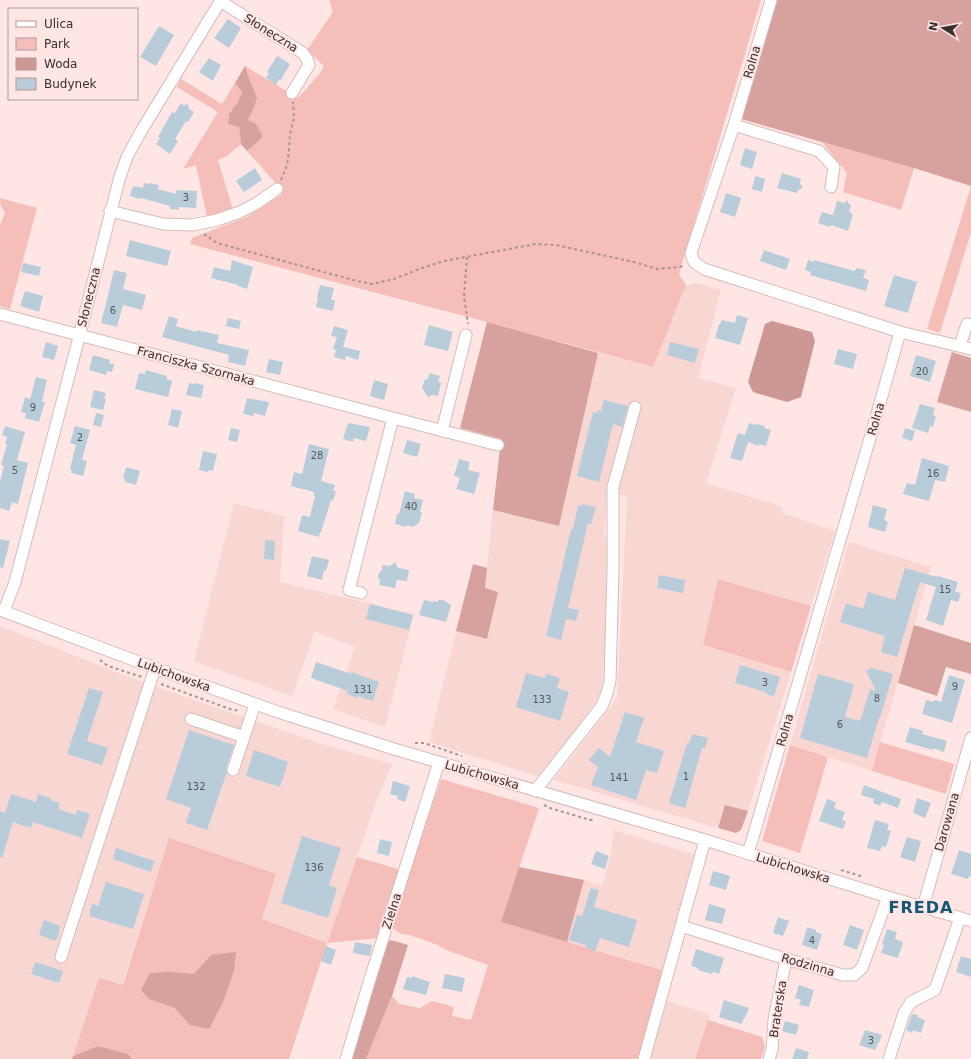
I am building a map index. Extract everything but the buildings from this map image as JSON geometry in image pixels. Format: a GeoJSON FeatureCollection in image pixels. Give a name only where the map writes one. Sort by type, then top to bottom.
{"type":"FeatureCollection","features":[{"type":"Feature","properties":{"kind":"street","name":"Rolna"},"geometry":{"type":"LineString","coordinates":[[694,262],[691,253],[734,125],[770,0]]}},
{"type":"Feature","properties":{"kind":"street","name":"Słoneczna"},"geometry":{"type":"LineString","coordinates":[[2,611],[15,582],[80,335],[118,180],[127,157],[140,133],[220,1],[303,53],[309,65],[292,93]]}},
{"type":"Feature","properties":{"kind":"street"},"geometry":{"type":"LineString","coordinates":[[734,125],[819,151],[834,167],[830,187]]}},
{"type":"Feature","properties":{"kind":"street"},"geometry":{"type":"LineString","coordinates":[[110,211],[163,224],[192,226],[217,220],[240,212],[257,203],[277,189]]}},
{"type":"Feature","properties":{"kind":"street"},"geometry":{"type":"LineString","coordinates":[[694,262],[704,269],[900,332],[960,345],[971,349]]}},
{"type":"Feature","properties":{"kind":"street","name":"Franciszka Szornaka"},"geometry":{"type":"LineString","coordinates":[[0,314],[498,445]]}},
{"type":"Feature","properties":{"kind":"street"},"geometry":{"type":"LineString","coordinates":[[960,345],[967,324]]}},
{"type":"Feature","properties":{"kind":"street","name":"Rolna"},"geometry":{"type":"LineString","coordinates":[[748,854],[871,436],[900,332]]}},
{"type":"Feature","properties":{"kind":"street"},"geometry":{"type":"LineString","coordinates":[[442,430],[466,335]]}},
{"type":"Feature","properties":{"kind":"street"},"geometry":{"type":"LineString","coordinates":[[535,791],[602,706],[607,693],[610,681],[614,487],[635,407]]}},
{"type":"Feature","properties":{"kind":"street"},"geometry":{"type":"LineString","coordinates":[[361,593],[349,590],[393,418]]}},
{"type":"Feature","properties":{"kind":"street","name":"Lubichowska"},"geometry":{"type":"LineString","coordinates":[[2,611],[255,704],[394,749],[705,840],[888,897],[971,921]]}},
{"type":"Feature","properties":{"kind":"street"},"geometry":{"type":"LineString","coordinates":[[61,957],[155,668]]}},
{"type":"Feature","properties":{"kind":"street"},"geometry":{"type":"LineString","coordinates":[[233,770],[255,704]]}},
{"type":"Feature","properties":{"kind":"street"},"geometry":{"type":"LineString","coordinates":[[191,719],[244,737]]}},
{"type":"Feature","properties":{"kind":"street","name":"Darowana"},"geometry":{"type":"LineString","coordinates":[[923,907],[971,740]]}},
{"type":"Feature","properties":{"kind":"street","name":"Zielna"},"geometry":{"type":"LineString","coordinates":[[346,1059],[439,762]]}},
{"type":"Feature","properties":{"kind":"street"},"geometry":{"type":"LineString","coordinates":[[644,1059],[705,840]]}},
{"type":"Feature","properties":{"kind":"street","name":"Rodzinna"},"geometry":{"type":"LineString","coordinates":[[681,926],[786,959],[843,975],[854,975],[862,968],[888,897]]}},
{"type":"Feature","properties":{"kind":"street"},"geometry":{"type":"LineString","coordinates":[[889,1059],[904,1013],[911,1002],[935,990],[960,918]]}},
{"type":"Feature","properties":{"kind":"street","name":"Braterska"},"geometry":{"type":"LineString","coordinates":[[769,1059],[772,1050],[774,1020],[786,959]]}},
{"type":"Feature","properties":{"kind":"path"},"geometry":{"type":"LineString","coordinates":[[277,189],[287,165],[290,134],[294,118],[292,93]]}},
{"type":"Feature","properties":{"kind":"path"},"geometry":{"type":"LineString","coordinates":[[192,226],[217,243],[372,284],[394,279],[444,261],[536,244],[556,246],[634,262],[657,269],[680,267],[694,262]]}},
{"type":"Feature","properties":{"kind":"path"},"geometry":{"type":"LineString","coordinates":[[466,335],[468,324],[464,297],[467,256]]}},
{"type":"Feature","properties":{"kind":"path"},"geometry":{"type":"LineString","coordinates":[[412,743],[424,743],[465,758]]}},
{"type":"Feature","properties":{"kind":"path"},"geometry":{"type":"LineString","coordinates":[[840,870],[866,878]]}},
{"type":"Feature","properties":{"kind":"shaded area"},"geometry":{"type":"Polygon","coordinates":[[[777,0],[971,0],[971,186],[914,168],[741,119],[777,0]]]}},
{"type":"Feature","properties":{"kind":"shaded area"},"geometry":{"type":"Polygon","coordinates":[[[245,66],[257,98],[248,120],[256,124],[263,137],[247,151],[241,144],[239,127],[228,124],[229,114],[238,102],[242,92],[235,83],[245,66]]]}},
{"type":"Feature","properties":{"kind":"shaded area"},"geometry":{"type":"Polygon","coordinates":[[[696,283],[721,290],[698,378],[736,388],[706,483],[783,507],[782,513],[835,531],[811,606],[718,579],[703,645],[791,672],[748,811],[725,805],[718,828],[554,780],[617,698],[627,496],[607,491],[604,537],[610,539],[602,694],[540,777],[429,742],[456,631],[487,639],[498,592],[485,589],[493,510],[559,526],[598,353],[653,367],[686,285],[696,283]]]}},
{"type":"Feature","properties":{"kind":"shaded area"},"geometry":{"type":"Polygon","coordinates":[[[487,322],[598,353],[559,526],[493,510],[501,439],[460,428],[487,322]]]}},
{"type":"Feature","properties":{"kind":"shaded area"},"geometry":{"type":"Polygon","coordinates":[[[952,352],[971,358],[971,412],[937,402],[952,352]]]}},
{"type":"Feature","properties":{"kind":"shaded area"},"geometry":{"type":"Polygon","coordinates":[[[234,503],[284,516],[280,582],[414,614],[385,727],[333,709],[355,647],[315,632],[292,696],[194,661],[234,503]]]}},
{"type":"Feature","properties":{"kind":"shaded area"},"geometry":{"type":"Polygon","coordinates":[[[849,542],[931,567],[872,771],[790,745],[849,542]]]}},
{"type":"Feature","properties":{"kind":"shaded area"},"geometry":{"type":"Polygon","coordinates":[[[473,564],[487,568],[485,588],[498,592],[487,639],[456,631],[473,564]]]}},
{"type":"Feature","properties":{"kind":"shaded area"},"geometry":{"type":"Polygon","coordinates":[[[914,625],[971,643],[971,674],[946,667],[937,696],[898,683],[914,625]]]}},
{"type":"Feature","properties":{"kind":"shaded area"},"geometry":{"type":"Polygon","coordinates":[[[0,626],[137,680],[319,743],[392,764],[376,802],[327,943],[262,919],[276,874],[169,838],[122,985],[99,979],[72,1059],[0,1059],[0,626]]]}},
{"type":"Feature","properties":{"kind":"shaded area"},"geometry":{"type":"Polygon","coordinates":[[[725,805],[748,811],[741,830],[736,833],[718,828],[725,805]]]}},
{"type":"Feature","properties":{"kind":"shaded area"},"geometry":{"type":"Polygon","coordinates":[[[614,830],[696,855],[665,971],[567,942],[584,880],[602,885],[611,855],[614,830]]]}},
{"type":"Feature","properties":{"kind":"shaded area"},"geometry":{"type":"Polygon","coordinates":[[[519,867],[584,880],[567,942],[501,922],[519,867]]]}},
{"type":"Feature","properties":{"kind":"shaded area"},"geometry":{"type":"Polygon","coordinates":[[[391,940],[408,945],[392,996],[366,1059],[349,1059],[385,944],[391,940]]]}},
{"type":"Feature","properties":{"kind":"shaded area"},"geometry":{"type":"Polygon","coordinates":[[[236,952],[234,971],[223,1002],[209,1029],[190,1025],[175,1008],[149,999],[141,990],[150,973],[169,972],[194,974],[211,955],[236,952]]]}},
{"type":"Feature","properties":{"kind":"shaded area"},"geometry":{"type":"Polygon","coordinates":[[[665,1000],[710,1014],[695,1059],[649,1059],[665,1000]]]}},
{"type":"Feature","properties":{"kind":"shaded area"},"geometry":{"type":"Polygon","coordinates":[[[98,1046],[128,1054],[132,1059],[72,1059],[73,1056],[98,1046]]]}},
{"type":"Feature","properties":{"kind":"green space"},"geometry":{"type":"Polygon","coordinates":[[[329,0],[761,0],[679,274],[686,285],[653,367],[190,244],[192,238],[247,217],[282,194],[275,182],[247,151],[263,137],[248,120],[253,110],[250,81],[245,66],[298,98],[321,72],[324,66],[307,50],[333,12],[329,0]]]}},
{"type":"Feature","properties":{"kind":"green space"},"geometry":{"type":"Polygon","coordinates":[[[181,79],[222,104],[235,83],[242,92],[238,102],[229,114],[228,124],[239,126],[241,144],[227,156],[218,160],[233,210],[207,217],[196,165],[183,169],[218,112],[177,87],[181,79]]]}},
{"type":"Feature","properties":{"kind":"green space"},"geometry":{"type":"Polygon","coordinates":[[[822,142],[914,168],[901,210],[843,192],[847,173],[822,142]]]}},
{"type":"Feature","properties":{"kind":"green space"},"geometry":{"type":"Polygon","coordinates":[[[971,186],[971,232],[940,333],[927,329],[971,186]]]}},
{"type":"Feature","properties":{"kind":"green space"},"geometry":{"type":"Polygon","coordinates":[[[0,198],[37,208],[10,309],[0,306],[0,224],[5,213],[0,204],[0,198]]]}},
{"type":"Feature","properties":{"kind":"green space"},"geometry":{"type":"Polygon","coordinates":[[[718,579],[811,606],[791,672],[703,645],[718,579]]]}},
{"type":"Feature","properties":{"kind":"green space"},"geometry":{"type":"Polygon","coordinates":[[[880,742],[954,764],[946,794],[872,771],[880,742]]]}},
{"type":"Feature","properties":{"kind":"green space"},"geometry":{"type":"Polygon","coordinates":[[[790,745],[828,757],[800,853],[762,841],[790,745]]]}},
{"type":"Feature","properties":{"kind":"green space"},"geometry":{"type":"Polygon","coordinates":[[[441,779],[539,808],[501,922],[665,971],[638,1059],[366,1059],[392,996],[399,1004],[420,1008],[432,1001],[454,1007],[452,1016],[471,1020],[488,965],[410,935],[401,934],[391,927],[441,779]]]}},
{"type":"Feature","properties":{"kind":"green space"},"geometry":{"type":"Polygon","coordinates":[[[169,838],[276,874],[262,919],[327,943],[289,1059],[132,1059],[128,1054],[98,1046],[73,1056],[99,978],[123,985],[169,838]]]}},
{"type":"Feature","properties":{"kind":"green space"},"geometry":{"type":"Polygon","coordinates":[[[357,857],[401,870],[379,938],[327,943],[357,857]]]}},
{"type":"Feature","properties":{"kind":"green space"},"geometry":{"type":"Polygon","coordinates":[[[708,1020],[762,1037],[765,1046],[761,1059],[695,1059],[708,1020]]]}},
{"type":"Feature","properties":{"kind":"water"},"geometry":{"type":"Polygon","coordinates":[[[772,321],[812,332],[815,341],[801,397],[787,402],[753,392],[748,382],[765,324],[772,321]]]}},
{"type":"Feature","properties":{"kind":"district","name":"FREDA"},"geometry":{"type":"Point","coordinates":[921,907]}}]}
